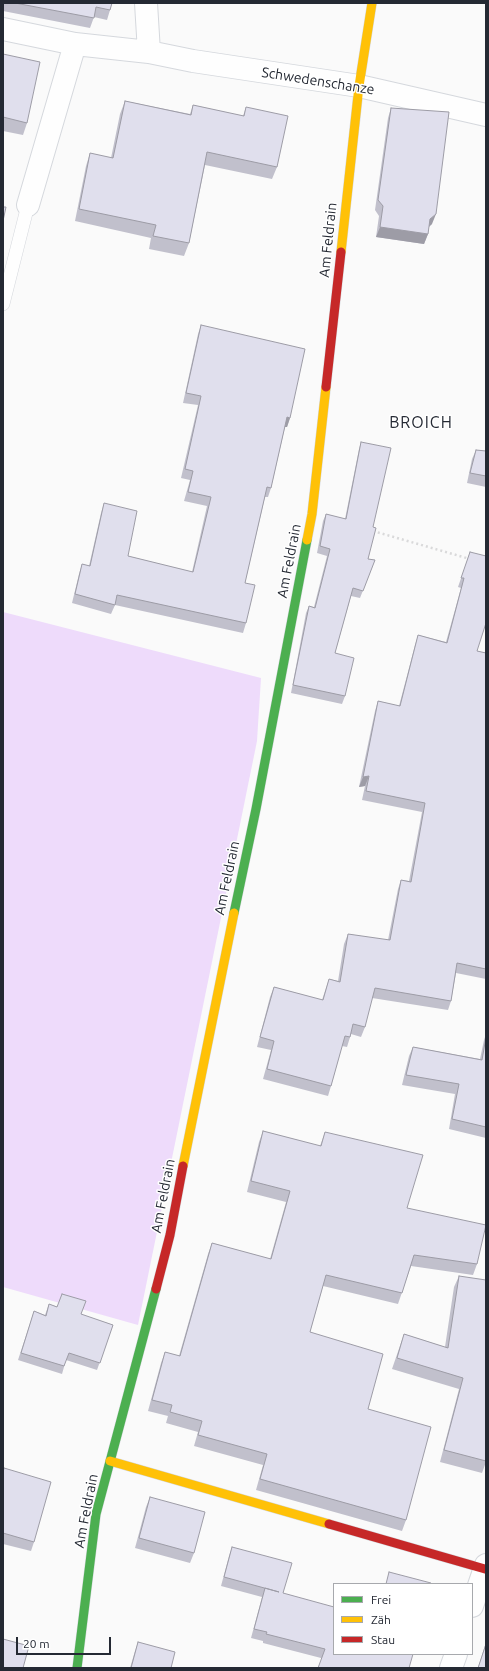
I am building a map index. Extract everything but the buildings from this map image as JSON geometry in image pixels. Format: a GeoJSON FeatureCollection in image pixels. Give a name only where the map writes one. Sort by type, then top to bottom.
{"type":"FeatureCollection","features":[{"type":"Feature","properties":{"kind":"street"},"geometry":{"type":"LineString","coordinates":[[146,3],[149,52]]}},
{"type":"Feature","properties":{"kind":"street","name":"Am Feldrain"},"geometry":{"type":"LineString","coordinates":[[76,1668],[96,1514],[170,1235],[216,993],[256,809],[311,522],[359,86],[372,3]]}},
{"type":"Feature","properties":{"kind":"street","name":"Schwedenschanze"},"geometry":{"type":"LineString","coordinates":[[3,29],[74,44],[149,52],[193,61],[359,86],[486,115]]}},
{"type":"Feature","properties":{"kind":"street"},"geometry":{"type":"LineString","coordinates":[[28,205],[74,44]]}},
{"type":"Feature","properties":{"kind":"street"},"geometry":{"type":"LineString","coordinates":[[110,1461],[485,1567],[473,1603]]}},
{"type":"Feature","properties":{"kind":"street"},"geometry":{"type":"LineString","coordinates":[[451,1668],[456,1655]]}},
{"type":"Feature","properties":{"kind":"lane"},"geometry":{"type":"LineString","coordinates":[[3,304],[28,205]]}},
{"type":"Feature","properties":{"kind":"path"},"geometry":{"type":"LineString","coordinates":[[365,529],[471,560]]}},
{"type":"Feature","properties":{"kind":"shaded area"},"geometry":{"type":"Polygon","coordinates":[[[3,612],[261,678],[257,741],[138,1325],[3,1287],[3,612]]]}},
{"type":"Feature","properties":{"kind":"traffic: fast"},"geometry":{"type":"LineString","coordinates":[[234,913],[256,809],[307,540]]}},
{"type":"Feature","properties":{"kind":"traffic: fast"},"geometry":{"type":"LineString","coordinates":[[77,1668],[96,1514],[156,1289]]}},
{"type":"Feature","properties":{"kind":"traffic: slow"},"geometry":{"type":"LineString","coordinates":[[341,252],[359,86],[372,3]]}},
{"type":"Feature","properties":{"kind":"traffic: slow"},"geometry":{"type":"LineString","coordinates":[[307,540],[312,514],[326,387]]}},
{"type":"Feature","properties":{"kind":"traffic: slow"},"geometry":{"type":"LineString","coordinates":[[183,1166],[234,913]]}},
{"type":"Feature","properties":{"kind":"traffic: slow"},"geometry":{"type":"LineString","coordinates":[[110,1461],[329,1524]]}},
{"type":"Feature","properties":{"kind":"traffic: jam"},"geometry":{"type":"LineString","coordinates":[[326,387],[341,252]]}},
{"type":"Feature","properties":{"kind":"traffic: jam"},"geometry":{"type":"LineString","coordinates":[[156,1289],[170,1235],[183,1166]]}},
{"type":"Feature","properties":{"kind":"traffic: jam"},"geometry":{"type":"LineString","coordinates":[[329,1524],[485,1569]]}},
{"type":"Feature","properties":{"kind":"district","name":"BROICH"},"geometry":{"type":"Point","coordinates":[421,423]}}]}
